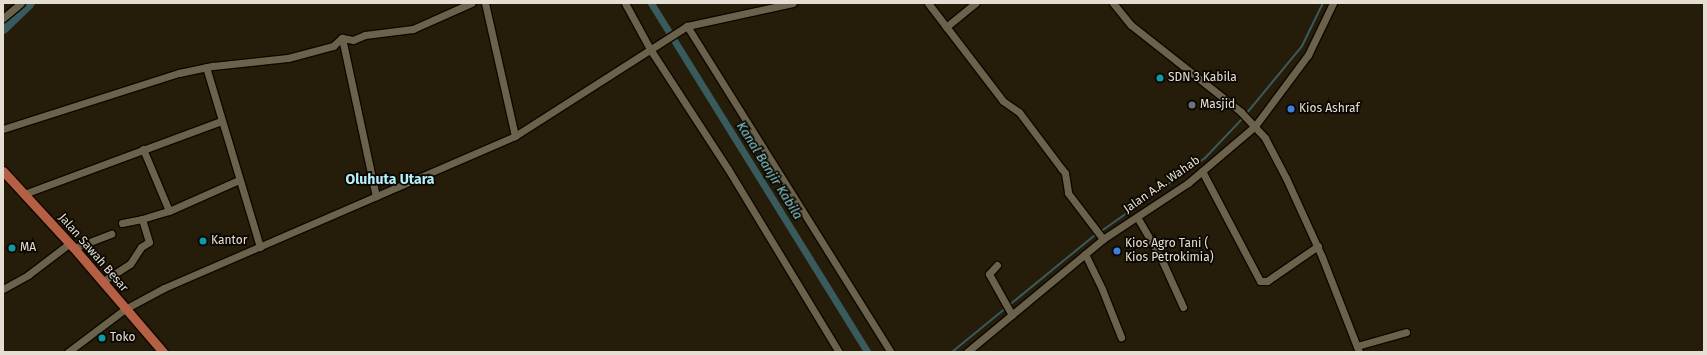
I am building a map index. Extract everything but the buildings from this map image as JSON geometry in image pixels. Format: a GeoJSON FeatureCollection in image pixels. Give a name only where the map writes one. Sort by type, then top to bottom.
{"type":"FeatureCollection","features":[{"type":"Feature","properties":{"kind":"main road","name":"Jalan Sawah Besar"},"geometry":{"type":"LineString","coordinates":[[3,171],[72,246],[163,352]]}},
{"type":"Feature","properties":{"kind":"street"},"geometry":{"type":"LineString","coordinates":[[3,18],[21,3]]}},
{"type":"Feature","properties":{"kind":"street"},"geometry":{"type":"LineString","coordinates":[[3,129],[133,86],[206,67],[288,58],[332,46],[342,38],[353,40],[365,35],[412,29],[471,3]]}},
{"type":"Feature","properties":{"kind":"street"},"geometry":{"type":"LineString","coordinates":[[485,3],[515,136]]}},
{"type":"Feature","properties":{"kind":"street"},"geometry":{"type":"LineString","coordinates":[[625,3],[839,352]]}},
{"type":"Feature","properties":{"kind":"street"},"geometry":{"type":"LineString","coordinates":[[68,352],[125,309],[164,288],[515,136],[685,28],[793,3]]}},
{"type":"Feature","properties":{"kind":"street"},"geometry":{"type":"LineString","coordinates":[[928,3],[1003,101],[1022,115],[1065,173],[1068,193],[1101,235]]}},
{"type":"Feature","properties":{"kind":"street"},"geometry":{"type":"LineString","coordinates":[[946,27],[976,3]]}},
{"type":"Feature","properties":{"kind":"street"},"geometry":{"type":"LineString","coordinates":[[1113,3],[1131,25],[1253,123],[1286,178],[1318,246],[1358,349],[1406,332]]}},
{"type":"Feature","properties":{"kind":"street","name":"Jalan A.A. Wahab"},"geometry":{"type":"LineString","coordinates":[[967,352],[1009,309],[1085,254],[1101,235],[1137,217],[1202,171],[1253,123],[1308,55],[1333,3]]}},
{"type":"Feature","properties":{"kind":"street"},"geometry":{"type":"LineString","coordinates":[[685,28],[891,352]]}},
{"type":"Feature","properties":{"kind":"street"},"geometry":{"type":"LineString","coordinates":[[342,38],[376,196]]}},
{"type":"Feature","properties":{"kind":"street"},"geometry":{"type":"LineString","coordinates":[[206,67],[260,247]]}},
{"type":"Feature","properties":{"kind":"street"},"geometry":{"type":"LineString","coordinates":[[24,194],[221,121]]}},
{"type":"Feature","properties":{"kind":"street"},"geometry":{"type":"LineString","coordinates":[[143,149],[169,211]]}},
{"type":"Feature","properties":{"kind":"street"},"geometry":{"type":"LineString","coordinates":[[1202,171],[1260,281],[1267,281],[1318,246]]}},
{"type":"Feature","properties":{"kind":"street"},"geometry":{"type":"LineString","coordinates":[[122,223],[169,211],[239,180]]}},
{"type":"Feature","properties":{"kind":"street"},"geometry":{"type":"LineString","coordinates":[[1137,217],[1160,256],[1183,307]]}},
{"type":"Feature","properties":{"kind":"street"},"geometry":{"type":"LineString","coordinates":[[102,282],[130,264],[136,258],[140,247],[149,242],[142,219]]}},
{"type":"Feature","properties":{"kind":"street"},"geometry":{"type":"LineString","coordinates":[[3,289],[28,275],[72,246],[111,234]]}},
{"type":"Feature","properties":{"kind":"street"},"geometry":{"type":"LineString","coordinates":[[1085,254],[1102,289],[1121,337]]}},
{"type":"Feature","properties":{"kind":"street"},"geometry":{"type":"LineString","coordinates":[[997,265],[989,274],[1009,309]]}},
{"type":"Feature","properties":{"kind":"waterway"},"geometry":{"type":"LineString","coordinates":[[3,28],[29,3]]}},
{"type":"Feature","properties":{"kind":"waterway","name":"Kanal Banjir Kabila"},"geometry":{"type":"LineString","coordinates":[[651,3],[867,352]]}},
{"type":"Feature","properties":{"kind":"waterway"},"geometry":{"type":"LineString","coordinates":[[1246,114],[1302,46],[1323,3]]}},
{"type":"Feature","properties":{"kind":"waterway"},"geometry":{"type":"LineString","coordinates":[[1100,232],[1205,158],[1243,118]]}},
{"type":"Feature","properties":{"kind":"waterway"},"geometry":{"type":"LineString","coordinates":[[952,352],[1096,234]]}},
{"type":"Feature","properties":{"kind":"place","name":"SDN 3 Kabila"},"geometry":{"type":"Point","coordinates":[1160,78]}},
{"type":"Feature","properties":{"kind":"place","name":"Masjid"},"geometry":{"type":"Point","coordinates":[1192,105]}},
{"type":"Feature","properties":{"kind":"place","name":"Kios Ashraf"},"geometry":{"type":"Point","coordinates":[1291,109]}},
{"type":"Feature","properties":{"kind":"place","name":"Kantor"},"geometry":{"type":"Point","coordinates":[203,241]}},
{"type":"Feature","properties":{"kind":"place","name":"MA"},"geometry":{"type":"Point","coordinates":[12,248]}},
{"type":"Feature","properties":{"kind":"place","name":"Kios Agro Tani ( Kios Petrokimia)"},"geometry":{"type":"Point","coordinates":[1117,251]}},
{"type":"Feature","properties":{"kind":"place","name":"Toko"},"geometry":{"type":"Point","coordinates":[102,338]}},
{"type":"Feature","properties":{"kind":"district","name":"Oluhuta Utara"},"geometry":{"type":"Point","coordinates":[390,180]}}]}
